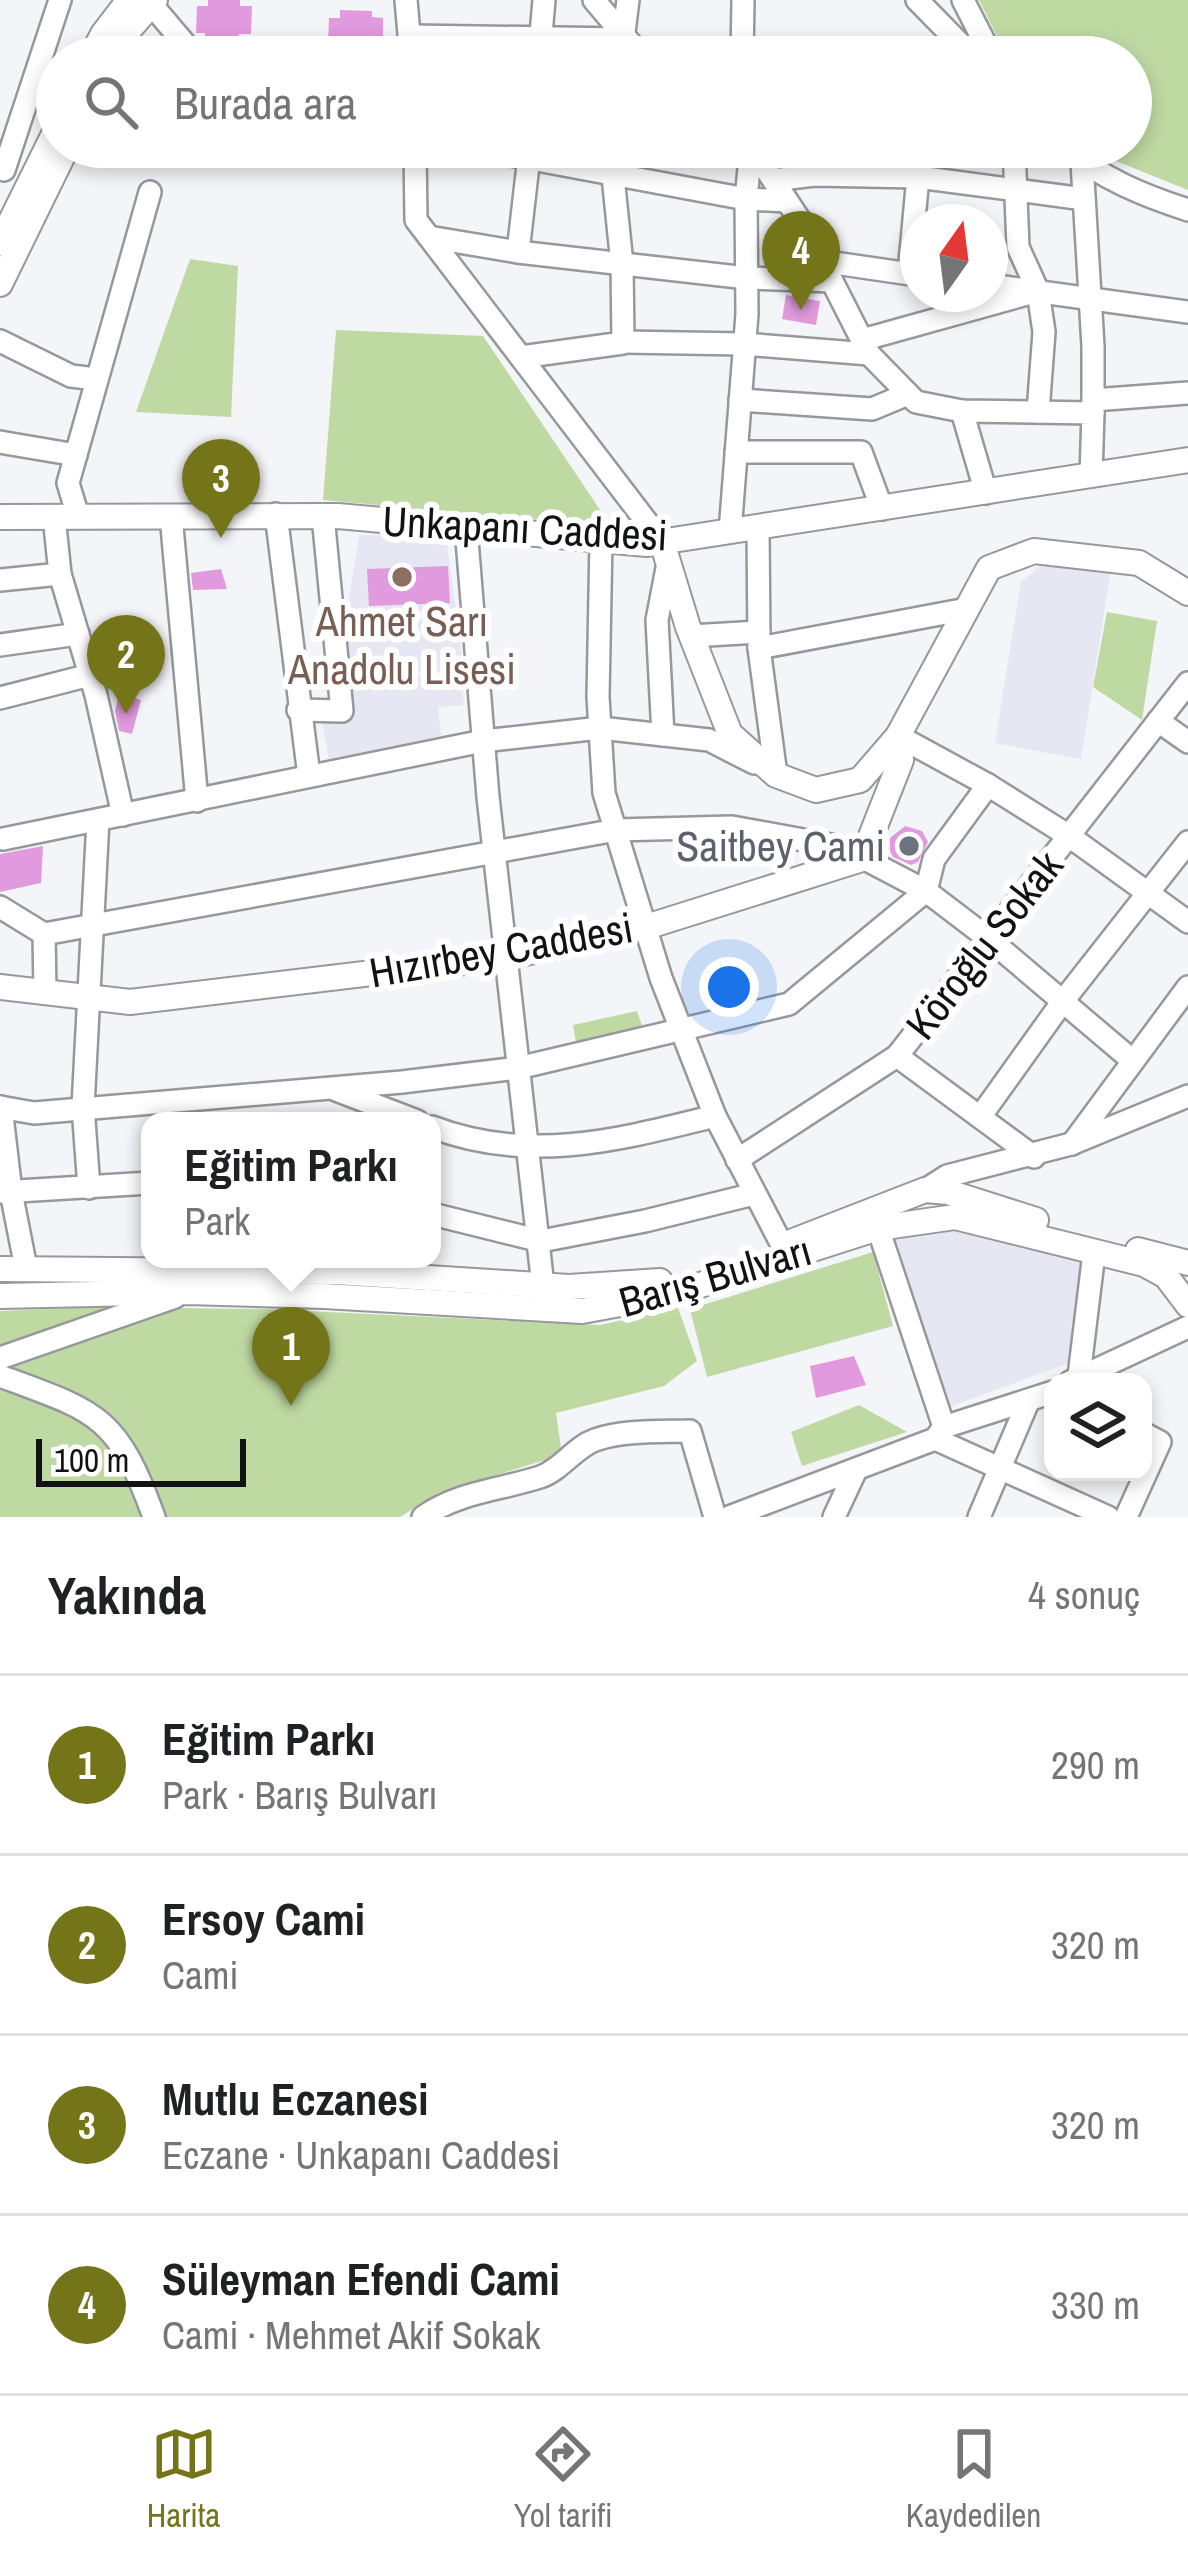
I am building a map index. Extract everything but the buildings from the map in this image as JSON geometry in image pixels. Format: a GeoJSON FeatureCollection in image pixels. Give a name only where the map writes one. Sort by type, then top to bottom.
{"type":"FeatureCollection","features":[{"type":"Feature","properties":{"kind":"main road"},"geometry":{"type":"LineString","coordinates":[[102,36],[145,1]]}},
{"type":"Feature","properties":{"kind":"main road"},"geometry":{"type":"LineString","coordinates":[[121,36],[145,1]]}},
{"type":"Feature","properties":{"kind":"main road"},"geometry":{"type":"LineString","coordinates":[[0,243],[38,168]]}},
{"type":"Feature","properties":{"kind":"main road"},"geometry":{"type":"LineString","coordinates":[[0,284],[58,168]]}},
{"type":"Feature","properties":{"kind":"main road","name":"Unkapanı Caddesi"},"geometry":{"type":"LineString","coordinates":[[0,517],[323,516],[601,540],[665,552],[758,527],[1188,460]]}},
{"type":"Feature","properties":{"kind":"main road"},"geometry":{"type":"LineString","coordinates":[[665,552],[691,636],[730,734],[776,775],[816,790],[860,780],[898,736],[989,568],[1034,551],[1139,563],[1188,593]]}},
{"type":"Feature","properties":{"kind":"main road"},"geometry":{"type":"LineString","coordinates":[[862,860],[901,760],[898,736]]}},
{"type":"Feature","properties":{"kind":"main road","name":"Hızırbey Caddesi"},"geometry":{"type":"LineString","coordinates":[[0,987],[130,1002],[506,957],[646,927],[862,860]]}},
{"type":"Feature","properties":{"kind":"main road","name":"Barış Bulvarı"},"geometry":{"type":"LineString","coordinates":[[0,1269],[336,1272],[608,1288],[654,1283],[782,1245],[925,1190],[986,1202],[1153,1261],[1188,1305]]}},
{"type":"Feature","properties":{"kind":"main road","name":"Barış Bulvarı"},"geometry":{"type":"LineString","coordinates":[[0,1296],[188,1292],[471,1302],[582,1311],[669,1295],[878,1228],[955,1217],[1094,1252],[1188,1267]]}},
{"type":"Feature","properties":{"kind":"main road"},"geometry":{"type":"LineString","coordinates":[[1153,1261],[1188,1242]]}},
{"type":"Feature","properties":{"kind":"street"},"geometry":{"type":"LineString","coordinates":[[48,36],[61,0]]}},
{"type":"Feature","properties":{"kind":"street"},"geometry":{"type":"LineString","coordinates":[[406,0],[410,36]]}},
{"type":"Feature","properties":{"kind":"street"},"geometry":{"type":"LineString","coordinates":[[541,36],[544,0]]}},
{"type":"Feature","properties":{"kind":"street"},"geometry":{"type":"LineString","coordinates":[[594,0],[616,36]]}},
{"type":"Feature","properties":{"kind":"street"},"geometry":{"type":"LineString","coordinates":[[624,36],[628,0]]}},
{"type":"Feature","properties":{"kind":"street"},"geometry":{"type":"LineString","coordinates":[[742,36],[743,0]]}},
{"type":"Feature","properties":{"kind":"street"},"geometry":{"type":"LineString","coordinates":[[917,0],[952,36]]}},
{"type":"Feature","properties":{"kind":"street"},"geometry":{"type":"LineString","coordinates":[[962,0],[981,36]]}},
{"type":"Feature","properties":{"kind":"street"},"geometry":{"type":"LineString","coordinates":[[145,1],[177,36]]}},
{"type":"Feature","properties":{"kind":"street"},"geometry":{"type":"LineString","coordinates":[[33,178],[2,169],[36,72]]}},
{"type":"Feature","properties":{"kind":"street"},"geometry":{"type":"LineString","coordinates":[[415,168],[416,220],[665,552],[657,620],[663,735]]}},
{"type":"Feature","properties":{"kind":"street"},"geometry":{"type":"LineString","coordinates":[[518,252],[527,168]]}},
{"type":"Feature","properties":{"kind":"street"},"geometry":{"type":"LineString","coordinates":[[589,168],[746,199],[788,201]]}},
{"type":"Feature","properties":{"kind":"street"},"geometry":{"type":"LineString","coordinates":[[612,168],[622,264],[623,342]]}},
{"type":"Feature","properties":{"kind":"street"},"geometry":{"type":"LineString","coordinates":[[730,532],[744,344],[748,168]]}},
{"type":"Feature","properties":{"kind":"street"},"geometry":{"type":"LineString","coordinates":[[764,168],[788,201],[865,347],[916,402],[962,411],[1038,412],[1188,393]]}},
{"type":"Feature","properties":{"kind":"street"},"geometry":{"type":"LineString","coordinates":[[917,204],[919,168]]}},
{"type":"Feature","properties":{"kind":"street"},"geometry":{"type":"LineString","coordinates":[[1014,168],[1018,247],[1038,291],[1044,332],[1038,412]]}},
{"type":"Feature","properties":{"kind":"street"},"geometry":{"type":"LineString","coordinates":[[1077,168],[1084,199],[1094,346],[1091,476]]}},
{"type":"Feature","properties":{"kind":"street"},"geometry":{"type":"LineString","coordinates":[[1098,168],[1146,196],[1188,210]]}},
{"type":"Feature","properties":{"kind":"street"},"geometry":{"type":"LineString","coordinates":[[774,180],[814,175],[918,177],[1084,199]]}},
{"type":"Feature","properties":{"kind":"street"},"geometry":{"type":"LineString","coordinates":[[123,815],[60,574],[68,483],[151,192]]}},
{"type":"Feature","properties":{"kind":"street"},"geometry":{"type":"LineString","coordinates":[[429,237],[747,278],[826,271],[900,274]]}},
{"type":"Feature","properties":{"kind":"street"},"geometry":{"type":"LineString","coordinates":[[1008,287],[1188,312]]}},
{"type":"Feature","properties":{"kind":"street"},"geometry":{"type":"LineString","coordinates":[[521,357],[623,342],[865,347],[1038,291]]}},
{"type":"Feature","properties":{"kind":"street"},"geometry":{"type":"LineString","coordinates":[[0,341],[71,376],[96,379]]}},
{"type":"Feature","properties":{"kind":"street"},"geometry":{"type":"LineString","coordinates":[[740,400],[872,409],[908,394]]}},
{"type":"Feature","properties":{"kind":"street"},"geometry":{"type":"LineString","coordinates":[[962,411],[986,494]]}},
{"type":"Feature","properties":{"kind":"street"},"geometry":{"type":"LineString","coordinates":[[0,442],[76,455]]}},
{"type":"Feature","properties":{"kind":"street"},"geometry":{"type":"LineString","coordinates":[[736,452],[861,452],[882,509]]}},
{"type":"Feature","properties":{"kind":"street"},"geometry":{"type":"LineString","coordinates":[[276,514],[309,776]]}},
{"type":"Feature","properties":{"kind":"street"},"geometry":{"type":"LineString","coordinates":[[171,516],[197,801]]}},
{"type":"Feature","properties":{"kind":"street"},"geometry":{"type":"LineString","coordinates":[[298,710],[342,711],[323,516]]}},
{"type":"Feature","properties":{"kind":"street"},"geometry":{"type":"LineString","coordinates":[[758,527],[759,640],[776,775]]}},
{"type":"Feature","properties":{"kind":"street"},"geometry":{"type":"LineString","coordinates":[[466,528],[494,855],[543,1286]]}},
{"type":"Feature","properties":{"kind":"street"},"geometry":{"type":"LineString","coordinates":[[601,540],[604,793],[646,927],[715,1116],[782,1245]]}},
{"type":"Feature","properties":{"kind":"street"},"geometry":{"type":"LineString","coordinates":[[0,580],[60,574]]}},
{"type":"Feature","properties":{"kind":"street"},"geometry":{"type":"LineString","coordinates":[[691,636],[759,640],[967,609]]}},
{"type":"Feature","properties":{"kind":"street"},"geometry":{"type":"LineString","coordinates":[[0,645],[78,634]]}},
{"type":"Feature","properties":{"kind":"street"},"geometry":{"type":"LineString","coordinates":[[0,698],[90,675]]}},
{"type":"Feature","properties":{"kind":"street","name":"Köroğlu Sokak"},"geometry":{"type":"LineString","coordinates":[[737,1160],[897,1056],[1188,683]]}},
{"type":"Feature","properties":{"kind":"street"},"geometry":{"type":"LineString","coordinates":[[1158,721],[1188,742]]}},
{"type":"Feature","properties":{"kind":"street"},"geometry":{"type":"LineString","coordinates":[[1,837],[484,741],[600,728],[710,740],[776,775]]}},
{"type":"Feature","properties":{"kind":"street"},"geometry":{"type":"LineString","coordinates":[[898,736],[1069,836],[1188,922]]}},
{"type":"Feature","properties":{"kind":"street"},"geometry":{"type":"LineString","coordinates":[[26,1268],[6,1192],[0,1107],[34,1113],[518,1068],[789,1004],[926,891],[934,859],[988,785]]}},
{"type":"Feature","properties":{"kind":"street"},"geometry":{"type":"LineString","coordinates":[[89,1188],[83,1107],[98,820]]}},
{"type":"Feature","properties":{"kind":"street"},"geometry":{"type":"LineString","coordinates":[[0,907],[44,934],[616,830],[732,827],[842,847],[926,891],[989,938],[1133,1061]]}},
{"type":"Feature","properties":{"kind":"street"},"geometry":{"type":"LineString","coordinates":[[980,1117],[1063,1001],[1188,842]]}},
{"type":"Feature","properties":{"kind":"street"},"geometry":{"type":"LineString","coordinates":[[44,934],[45,992]]}},
{"type":"Feature","properties":{"kind":"street"},"geometry":{"type":"LineString","coordinates":[[1071,1144],[1188,987]]}},
{"type":"Feature","properties":{"kind":"street"},"geometry":{"type":"LineString","coordinates":[[897,1056],[1034,1157]]}},
{"type":"Feature","properties":{"kind":"street"},"geometry":{"type":"LineString","coordinates":[[329,1088],[394,1112]]}},
{"type":"Feature","properties":{"kind":"street"},"geometry":{"type":"LineString","coordinates":[[925,1190],[947,1177],[1071,1144],[1188,1096]]}},
{"type":"Feature","properties":{"kind":"street"},"geometry":{"type":"LineString","coordinates":[[441,1130],[465,1139],[526,1149],[627,1138],[715,1116]]}},
{"type":"Feature","properties":{"kind":"street"},"geometry":{"type":"LineString","coordinates":[[6,1192],[141,1184]]}},
{"type":"Feature","properties":{"kind":"street"},"geometry":{"type":"LineString","coordinates":[[441,1216],[541,1241],[645,1222],[754,1194]]}},
{"type":"Feature","properties":{"kind":"street"},"geometry":{"type":"LineString","coordinates":[[878,1228],[940,1433],[1000,1469],[1108,1517]]}},
{"type":"Feature","properties":{"kind":"street"},"geometry":{"type":"LineString","coordinates":[[1076,1373],[1094,1252]]}},
{"type":"Feature","properties":{"kind":"street"},"geometry":{"type":"LineString","coordinates":[[0,1358],[188,1292]]}},
{"type":"Feature","properties":{"kind":"street"},"geometry":{"type":"LineString","coordinates":[[1088,1373],[1188,1327]]}},
{"type":"Feature","properties":{"kind":"street"},"geometry":{"type":"LineString","coordinates":[[0,1376],[59,1397],[104,1421],[134,1462],[154,1517]]}},
{"type":"Feature","properties":{"kind":"street"},"geometry":{"type":"LineString","coordinates":[[729,1517],[1044,1396]]}},
{"type":"Feature","properties":{"kind":"street"},"geometry":{"type":"LineString","coordinates":[[980,1517],[1028,1402]]}},
{"type":"Feature","properties":{"kind":"street"},"geometry":{"type":"LineString","coordinates":[[423,1517],[489,1488],[545,1476],[594,1440],[690,1431],[716,1517]]}},
{"type":"Feature","properties":{"kind":"street"},"geometry":{"type":"LineString","coordinates":[[834,1517],[855,1472]]}},
{"type":"Feature","properties":{"kind":"street"},"geometry":{"type":"LineString","coordinates":[[1126,1517],[1142,1481]]}},
{"type":"Feature","properties":{"kind":"street"},"geometry":{"type":"LineString","coordinates":[[759,1506],[784,1517]]}},
{"type":"Feature","properties":{"kind":"shaded area","name":"Ahmet Sarı Anadolu Lisesi"},"geometry":{"type":"Polygon","coordinates":[[[359,535],[446,536],[464,671],[347,673],[346,618],[359,535]]]}},
{"type":"Feature","properties":{"kind":"shaded area"},"geometry":{"type":"Polygon","coordinates":[[[1040,566],[1111,569],[1081,759],[995,743],[1021,582],[1040,566]]]}},
{"type":"Feature","properties":{"kind":"shaded area"},"geometry":{"type":"Polygon","coordinates":[[[460,674],[464,705],[438,707],[441,736],[329,760],[322,721],[355,712],[351,677],[460,674]]]}},
{"type":"Feature","properties":{"kind":"shaded area"},"geometry":{"type":"Polygon","coordinates":[[[954,1229],[997,1234],[1079,1261],[1085,1271],[1069,1363],[944,1409],[889,1239],[954,1229]]]}},
{"type":"Feature","properties":{"kind":"green space"},"geometry":{"type":"Polygon","coordinates":[[[979,0],[1188,0],[1188,190],[1133,168],[1152,168],[1152,36],[997,36],[979,0]]]}},
{"type":"Feature","properties":{"kind":"green space"},"geometry":{"type":"Polygon","coordinates":[[[190,259],[238,266],[231,417],[136,412],[190,259]]]}},
{"type":"Feature","properties":{"kind":"green space"},"geometry":{"type":"Polygon","coordinates":[[[336,330],[483,336],[611,526],[323,500],[336,330]]]}},
{"type":"Feature","properties":{"kind":"green space"},"geometry":{"type":"Polygon","coordinates":[[[1107,612],[1157,621],[1142,720],[1093,687],[1107,612]]]}},
{"type":"Feature","properties":{"kind":"green space"},"geometry":{"type":"Polygon","coordinates":[[[637,1011],[644,1031],[577,1048],[573,1025],[637,1011]]]}},
{"type":"Feature","properties":{"kind":"green space"},"geometry":{"type":"Polygon","coordinates":[[[873,1252],[893,1326],[707,1377],[690,1309],[873,1252]]]}},
{"type":"Feature","properties":{"kind":"green space"},"geometry":{"type":"Polygon","coordinates":[[[678,1308],[697,1361],[664,1386],[556,1413],[561,1448],[545,1460],[438,1493],[400,1517],[0,1517],[0,1311],[265,1309],[600,1325],[678,1308]]]}},
{"type":"Feature","properties":{"kind":"green space"},"geometry":{"type":"Polygon","coordinates":[[[859,1405],[907,1432],[802,1466],[791,1432],[859,1405]]]}},
{"type":"Feature","properties":{"kind":"place","name":"Süleyman Efendi Cami"},"geometry":{"type":"Point","coordinates":[801,310]}},
{"type":"Feature","properties":{"kind":"place","name":"Mutlu Eczanesi"},"geometry":{"type":"Point","coordinates":[221,538]}},
{"type":"Feature","properties":{"kind":"place","name":"Ahmet Sarı Anadolu Lisesi"},"geometry":{"type":"Point","coordinates":[402,577]}},
{"type":"Feature","properties":{"kind":"place","name":"Ersoy Cami"},"geometry":{"type":"Point","coordinates":[126,714]}},
{"type":"Feature","properties":{"kind":"place","name":"Saitbey Cami"},"geometry":{"type":"Point","coordinates":[909,846]}},
{"type":"Feature","properties":{"kind":"place","name":"Eğitim Parkı"},"geometry":{"type":"Point","coordinates":[291,1406]}}]}
